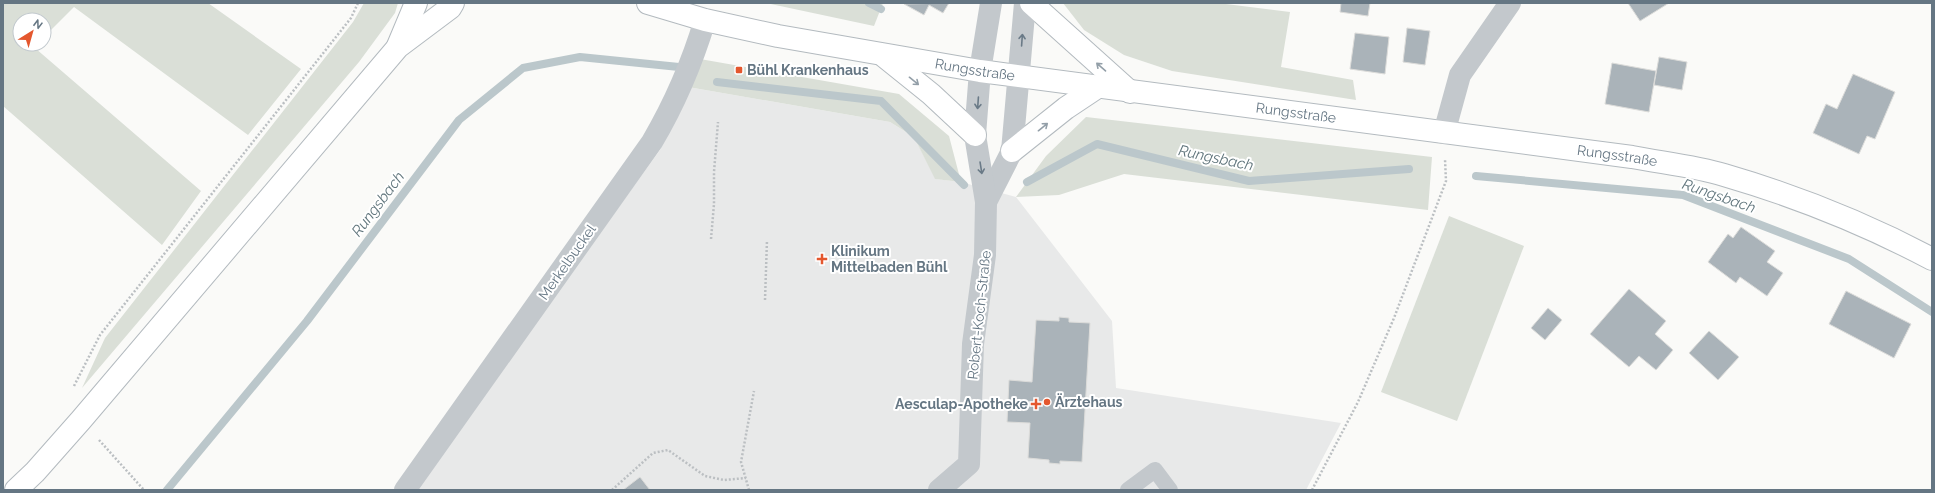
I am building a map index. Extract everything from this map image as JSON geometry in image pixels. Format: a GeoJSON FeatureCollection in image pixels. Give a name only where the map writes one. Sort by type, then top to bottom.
{"type":"FeatureCollection","features":[{"type":"Feature","properties":{"kind":"street"},"geometry":{"type":"LineString","coordinates":[[398,47],[416,3]]}},
{"type":"Feature","properties":{"kind":"street","name":"Rungsstraße"},"geometry":{"type":"LineString","coordinates":[[648,3],[705,20],[884,56],[1096,88],[1632,157],[1723,174],[1808,202],[1889,236],[1932,259]]}},
{"type":"Feature","properties":{"kind":"street","name":"Robert-Koch-Straße"},"geometry":{"type":"LineString","coordinates":[[940,490],[970,464],[973,344],[985,256],[986,202],[975,135],[980,71],[991,3]]}},
{"type":"Feature","properties":{"kind":"street","name":"Robert-Koch-Straße"},"geometry":{"type":"LineString","coordinates":[[986,202],[1012,151],[1025,3]]}},
{"type":"Feature","properties":{"kind":"street"},"geometry":{"type":"LineString","coordinates":[[1031,3],[1130,92]]}},
{"type":"Feature","properties":{"kind":"street"},"geometry":{"type":"LineString","coordinates":[[1444,133],[1460,75],[1510,3]]}},
{"type":"Feature","properties":{"kind":"street"},"geometry":{"type":"LineString","coordinates":[[16,490],[35,472],[81,420],[398,47],[456,5]]}},
{"type":"Feature","properties":{"kind":"street","name":"Merkelbuckel"},"geometry":{"type":"LineString","coordinates":[[405,490],[652,142],[670,112],[695,53],[705,20]]}},
{"type":"Feature","properties":{"kind":"street"},"geometry":{"type":"LineString","coordinates":[[884,56],[931,94],[975,135]]}},
{"type":"Feature","properties":{"kind":"street"},"geometry":{"type":"LineString","coordinates":[[1012,151],[1066,108],[1096,88]]}},
{"type":"Feature","properties":{"kind":"lane"},"geometry":{"type":"LineString","coordinates":[[1128,490],[1155,470],[1170,490]]}},
{"type":"Feature","properties":{"kind":"path"},"geometry":{"type":"LineString","coordinates":[[144,490],[81,420],[72,391],[100,335],[350,18],[358,3]]}},
{"type":"Feature","properties":{"kind":"path"},"geometry":{"type":"LineString","coordinates":[[711,238],[718,122]]}},
{"type":"Feature","properties":{"kind":"path"},"geometry":{"type":"LineString","coordinates":[[1312,490],[1358,402],[1394,318],[1446,181],[1444,133]]}},
{"type":"Feature","properties":{"kind":"path"},"geometry":{"type":"LineString","coordinates":[[765,300],[766,240]]}},
{"type":"Feature","properties":{"kind":"path"},"geometry":{"type":"LineString","coordinates":[[749,490],[741,462],[754,391]]}},
{"type":"Feature","properties":{"kind":"path"},"geometry":{"type":"LineString","coordinates":[[612,490],[653,453],[668,450],[705,476],[724,480],[746,478]]}},
{"type":"Feature","properties":{"kind":"shaded area"},"geometry":{"type":"Polygon","coordinates":[[[3,3],[208,3],[301,69],[248,135],[74,7],[52,29],[52,12],[12,12],[12,52],[40,52],[201,191],[162,245],[3,106],[3,3]]]}},
{"type":"Feature","properties":{"kind":"shaded area"},"geometry":{"type":"Polygon","coordinates":[[[364,3],[398,3],[395,13],[359,62],[82,388],[105,338],[353,22],[364,3]]]}},
{"type":"Feature","properties":{"kind":"shaded area"},"geometry":{"type":"Polygon","coordinates":[[[766,3],[883,3],[874,26],[766,3]]]}},
{"type":"Feature","properties":{"kind":"shaded area"},"geometry":{"type":"Polygon","coordinates":[[[1063,3],[1218,3],[1290,12],[1281,67],[1353,80],[1356,100],[1172,71],[1124,55],[1084,30],[1063,3]]]}},
{"type":"Feature","properties":{"kind":"shaded area"},"geometry":{"type":"Polygon","coordinates":[[[700,59],[899,94],[949,136],[961,182],[935,179],[914,137],[890,122],[688,87],[700,59]]]}},
{"type":"Feature","properties":{"kind":"shaded area","name":"Klinikum Mittelbaden Bühl"},"geometry":{"type":"Polygon","coordinates":[[[688,87],[890,122],[914,137],[936,179],[961,182],[1016,197],[1112,321],[1116,388],[1341,423],[1306,490],[414,490],[660,150],[688,87]]]}},
{"type":"Feature","properties":{"kind":"shaded area"},"geometry":{"type":"Polygon","coordinates":[[[1086,117],[1432,157],[1428,210],[1124,174],[1059,195],[1016,197],[1046,156],[1086,117]]]}},
{"type":"Feature","properties":{"kind":"shaded area"},"geometry":{"type":"Polygon","coordinates":[[[1449,216],[1524,246],[1457,421],[1381,392],[1449,216]]]}},
{"type":"Feature","properties":{"kind":"building"},"geometry":{"type":"Polygon","coordinates":[[[949,3],[943,13],[929,5],[924,15],[904,4],[949,3]]]}},
{"type":"Feature","properties":{"kind":"building"},"geometry":{"type":"Polygon","coordinates":[[[1341,3],[1370,3],[1368,16],[1340,12],[1341,3]]]}},
{"type":"Feature","properties":{"kind":"building"},"geometry":{"type":"Polygon","coordinates":[[[1628,3],[1669,3],[1640,21],[1628,3]]]}},
{"type":"Feature","properties":{"kind":"building"},"geometry":{"type":"Polygon","coordinates":[[[1407,28],[1430,31],[1425,65],[1403,62],[1407,28]]]}},
{"type":"Feature","properties":{"kind":"building"},"geometry":{"type":"Polygon","coordinates":[[[1355,33],[1389,37],[1385,74],[1350,69],[1355,33]]]}},
{"type":"Feature","properties":{"kind":"building"},"geometry":{"type":"Polygon","coordinates":[[[1659,57],[1687,62],[1682,90],[1654,85],[1659,57]]]}},
{"type":"Feature","properties":{"kind":"building"},"geometry":{"type":"Polygon","coordinates":[[[1612,63],[1656,71],[1649,112],[1605,104],[1612,63]]]}},
{"type":"Feature","properties":{"kind":"building"},"geometry":{"type":"Polygon","coordinates":[[[1853,74],[1895,92],[1875,139],[1867,136],[1859,154],[1813,133],[1826,104],[1837,109],[1853,74]]]}},
{"type":"Feature","properties":{"kind":"building"},"geometry":{"type":"Polygon","coordinates":[[[1741,227],[1775,251],[1767,262],[1783,273],[1767,296],[1740,277],[1736,283],[1708,262],[1728,234],[1733,238],[1741,227]]]}},
{"type":"Feature","properties":{"kind":"building"},"geometry":{"type":"Polygon","coordinates":[[[1629,289],[1666,321],[1655,334],[1673,350],[1656,370],[1639,356],[1629,367],[1590,334],[1629,289]]]}},
{"type":"Feature","properties":{"kind":"building"},"geometry":{"type":"Polygon","coordinates":[[[1846,291],[1911,324],[1894,358],[1829,324],[1846,291]]]}},
{"type":"Feature","properties":{"kind":"building"},"geometry":{"type":"Polygon","coordinates":[[[1548,308],[1562,320],[1545,340],[1531,328],[1548,308]]]}},
{"type":"Feature","properties":{"kind":"building","name":"Ärztehaus"},"geometry":{"type":"Polygon","coordinates":[[[1059,317],[1069,318],[1069,322],[1090,323],[1082,462],[1060,461],[1060,464],[1049,463],[1049,460],[1028,458],[1030,423],[1007,422],[1009,380],[1032,382],[1036,320],[1059,321],[1059,317]]]}},
{"type":"Feature","properties":{"kind":"building"},"geometry":{"type":"Polygon","coordinates":[[[1709,331],[1739,357],[1718,380],[1689,353],[1709,331]]]}},
{"type":"Feature","properties":{"kind":"building"},"geometry":{"type":"Polygon","coordinates":[[[640,477],[650,490],[623,490],[640,477]]]}},
{"type":"Feature","properties":{"kind":"waterway"},"geometry":{"type":"LineString","coordinates":[[869,3],[881,9]]}},
{"type":"Feature","properties":{"kind":"waterway","name":"Rungsbach"},"geometry":{"type":"LineString","coordinates":[[167,490],[307,321],[459,120],[523,68],[580,57],[679,67]]}},
{"type":"Feature","properties":{"kind":"waterway","name":"Rungsbach"},"geometry":{"type":"LineString","coordinates":[[717,82],[881,101],[964,185]]}},
{"type":"Feature","properties":{"kind":"waterway","name":"Rungsbach"},"geometry":{"type":"LineString","coordinates":[[1027,182],[1097,144],[1249,181],[1409,169]]}},
{"type":"Feature","properties":{"kind":"waterway","name":"Rungsbach"},"geometry":{"type":"LineString","coordinates":[[1476,176],[1683,195],[1849,259],[1932,312]]}},
{"type":"Feature","properties":{"kind":"place","name":"Bühl Krankenhaus"},"geometry":{"type":"Point","coordinates":[739,70]}},
{"type":"Feature","properties":{"kind":"place","name":"Klinikum Mittelbaden Bühl"},"geometry":{"type":"Point","coordinates":[822,259]}},
{"type":"Feature","properties":{"kind":"place","name":"Ärztehaus"},"geometry":{"type":"Point","coordinates":[1047,402]}},
{"type":"Feature","properties":{"kind":"place","name":"Aesculap-Apotheke"},"geometry":{"type":"Point","coordinates":[1036,404]}}]}
